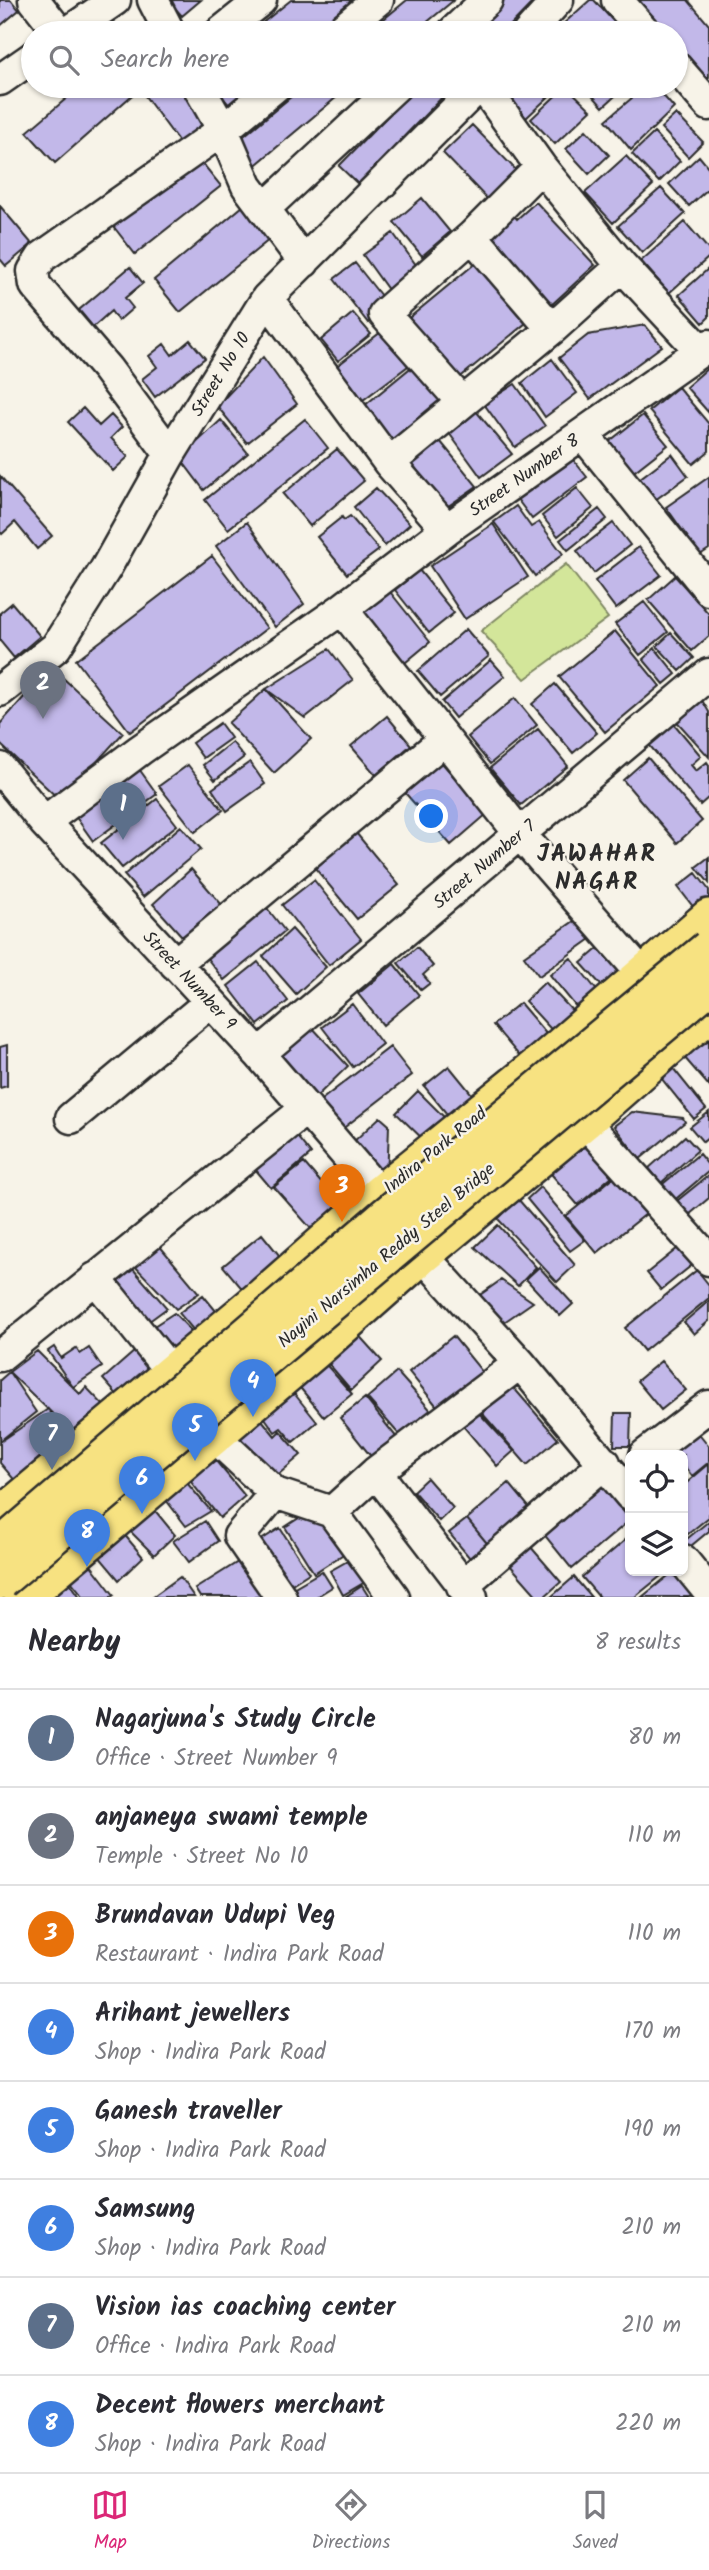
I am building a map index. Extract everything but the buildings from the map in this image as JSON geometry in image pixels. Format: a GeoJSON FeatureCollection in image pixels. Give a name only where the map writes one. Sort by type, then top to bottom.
{"type":"FeatureCollection","features":[{"type":"Feature","properties":{"kind":"main road","name":"Indira Park Road"},"geometry":{"type":"LineString","coordinates":[[0,1517],[264,1296],[380,1194],[543,1062],[709,918]]}},
{"type":"Feature","properties":{"kind":"main road","name":"Nayini Narsimha Reddy Steel Bridge"},"geometry":{"type":"LineString","coordinates":[[0,1548],[384,1218],[709,949]]}},
{"type":"Feature","properties":{"kind":"main road","name":"Nayini Narsimha Reddy Steel Bridge"},"geometry":{"type":"LineString","coordinates":[[21,1592],[709,985]]}},
{"type":"Feature","properties":{"kind":"main road"},"geometry":{"type":"LineString","coordinates":[[21,1592],[214,1436],[422,1255],[709,1015]]}},
{"type":"Feature","properties":{"kind":"main road"},"geometry":{"type":"LineString","coordinates":[[264,1296],[316,1349]]}},
{"type":"Feature","properties":{"kind":"street"},"geometry":{"type":"LineString","coordinates":[[34,0],[51,21]]}},
{"type":"Feature","properties":{"kind":"street"},"geometry":{"type":"LineString","coordinates":[[84,21],[115,0]]}},
{"type":"Feature","properties":{"kind":"street"},"geometry":{"type":"LineString","coordinates":[[153,0],[164,21]]}},
{"type":"Feature","properties":{"kind":"street"},"geometry":{"type":"LineString","coordinates":[[235,21],[261,0]]}},
{"type":"Feature","properties":{"kind":"street"},"geometry":{"type":"LineString","coordinates":[[353,21],[378,0]]}},
{"type":"Feature","properties":{"kind":"street"},"geometry":{"type":"LineString","coordinates":[[465,21],[487,0]]}},
{"type":"Feature","properties":{"kind":"street"},"geometry":{"type":"LineString","coordinates":[[539,21],[558,0]]}},
{"type":"Feature","properties":{"kind":"street"},"geometry":{"type":"LineString","coordinates":[[617,0],[635,21]]}},
{"type":"Feature","properties":{"kind":"street"},"geometry":{"type":"LineString","coordinates":[[0,80],[21,65]]}},
{"type":"Feature","properties":{"kind":"street"},"geometry":{"type":"LineString","coordinates":[[688,81],[709,105]]}},
{"type":"Feature","properties":{"kind":"street"},"geometry":{"type":"LineString","coordinates":[[205,98],[223,130],[247,186],[304,262]]}},
{"type":"Feature","properties":{"kind":"street"},"geometry":{"type":"LineString","coordinates":[[170,454],[107,369],[35,285],[33,271],[42,257],[223,130],[262,98]]}},
{"type":"Feature","properties":{"kind":"street"},"geometry":{"type":"LineString","coordinates":[[264,209],[383,98]]}},
{"type":"Feature","properties":{"kind":"street","name":"Street No 10"},"geometry":{"type":"LineString","coordinates":[[0,691],[57,647],[106,568],[170,454],[267,298],[469,98]]}},
{"type":"Feature","properties":{"kind":"street"},"geometry":{"type":"LineString","coordinates":[[490,98],[541,167],[622,267],[705,348]]}},
{"type":"Feature","properties":{"kind":"street"},"geometry":{"type":"LineString","coordinates":[[462,402],[384,314],[472,236],[541,167]]}},
{"type":"Feature","properties":{"kind":"street"},"geometry":{"type":"LineString","coordinates":[[472,236],[552,329]]}},
{"type":"Feature","properties":{"kind":"street"},"geometry":{"type":"LineString","coordinates":[[389,463],[552,329],[622,267]]}},
{"type":"Feature","properties":{"kind":"street"},"geometry":{"type":"LineString","coordinates":[[267,298],[389,463],[447,529]]}},
{"type":"Feature","properties":{"kind":"street","name":"Street Number 8"},"geometry":{"type":"LineString","coordinates":[[44,822],[140,750],[342,609],[447,529],[705,348]]}},
{"type":"Feature","properties":{"kind":"street"},"geometry":{"type":"LineString","coordinates":[[583,434],[709,590]]}},
{"type":"Feature","properties":{"kind":"street"},"geometry":{"type":"LineString","coordinates":[[342,609],[520,834],[644,976]]}},
{"type":"Feature","properties":{"kind":"street","name":"Street Number 7"},"geometry":{"type":"LineString","coordinates":[[259,1054],[709,674]]}},
{"type":"Feature","properties":{"kind":"street"},"geometry":{"type":"LineString","coordinates":[[175,964],[445,739]]}},
{"type":"Feature","properties":{"kind":"street","name":"Street Number 9"},"geometry":{"type":"LineString","coordinates":[[0,768],[44,822],[259,1054],[380,1194]]}},
{"type":"Feature","properties":{"kind":"street"},"geometry":{"type":"LineString","coordinates":[[71,1118],[210,1002]]}},
{"type":"Feature","properties":{"kind":"street"},"geometry":{"type":"LineString","coordinates":[[0,1356],[307,1108]]}},
{"type":"Feature","properties":{"kind":"street"},"geometry":{"type":"LineString","coordinates":[[584,1122],[709,1260]]}},
{"type":"Feature","properties":{"kind":"street"},"geometry":{"type":"LineString","coordinates":[[376,1472],[467,1591],[620,1476],[422,1255]]}},
{"type":"Feature","properties":{"kind":"street"},"geometry":{"type":"LineString","coordinates":[[95,1278],[172,1372]]}},
{"type":"Feature","properties":{"kind":"street"},"geometry":{"type":"LineString","coordinates":[[332,1512],[376,1472],[520,1363]]}},
{"type":"Feature","properties":{"kind":"street"},"geometry":{"type":"LineString","coordinates":[[652,1450],[709,1406]]}},
{"type":"Feature","properties":{"kind":"street"},"geometry":{"type":"LineString","coordinates":[[214,1436],[275,1493],[332,1512],[394,1597]]}},
{"type":"Feature","properties":{"kind":"street"},"geometry":{"type":"LineString","coordinates":[[275,1493],[239,1536],[281,1597]]}},
{"type":"Feature","properties":{"kind":"street"},"geometry":{"type":"LineString","coordinates":[[688,1566],[709,1592]]}},
{"type":"Feature","properties":{"kind":"green space"},"geometry":{"type":"Polygon","coordinates":[[[566,564],[608,618],[525,679],[481,631],[566,564]]]}},
{"type":"Feature","properties":{"kind":"place","name":"anjaneya swami temple"},"geometry":{"type":"Point","coordinates":[43,719]}},
{"type":"Feature","properties":{"kind":"place","name":"Nagarjuna's Study Circle"},"geometry":{"type":"Point","coordinates":[123,840]}},
{"type":"Feature","properties":{"kind":"place","name":"Brundavan Udupi Veg"},"geometry":{"type":"Point","coordinates":[342,1222]}},
{"type":"Feature","properties":{"kind":"place","name":"Arihant jewellers"},"geometry":{"type":"Point","coordinates":[253,1417]}},
{"type":"Feature","properties":{"kind":"place","name":"Ganesh traveller"},"geometry":{"type":"Point","coordinates":[195,1461]}},
{"type":"Feature","properties":{"kind":"place","name":"Vision ias coaching center"},"geometry":{"type":"Point","coordinates":[52,1470]}},
{"type":"Feature","properties":{"kind":"place","name":"Samsung"},"geometry":{"type":"Point","coordinates":[142,1514]}},
{"type":"Feature","properties":{"kind":"place","name":"Decent flowers merchant"},"geometry":{"type":"Point","coordinates":[87,1567]}},
{"type":"Feature","properties":{"kind":"district","name":"JAWAHAR NAGAR"},"geometry":{"type":"Point","coordinates":[597,867]}}]}
